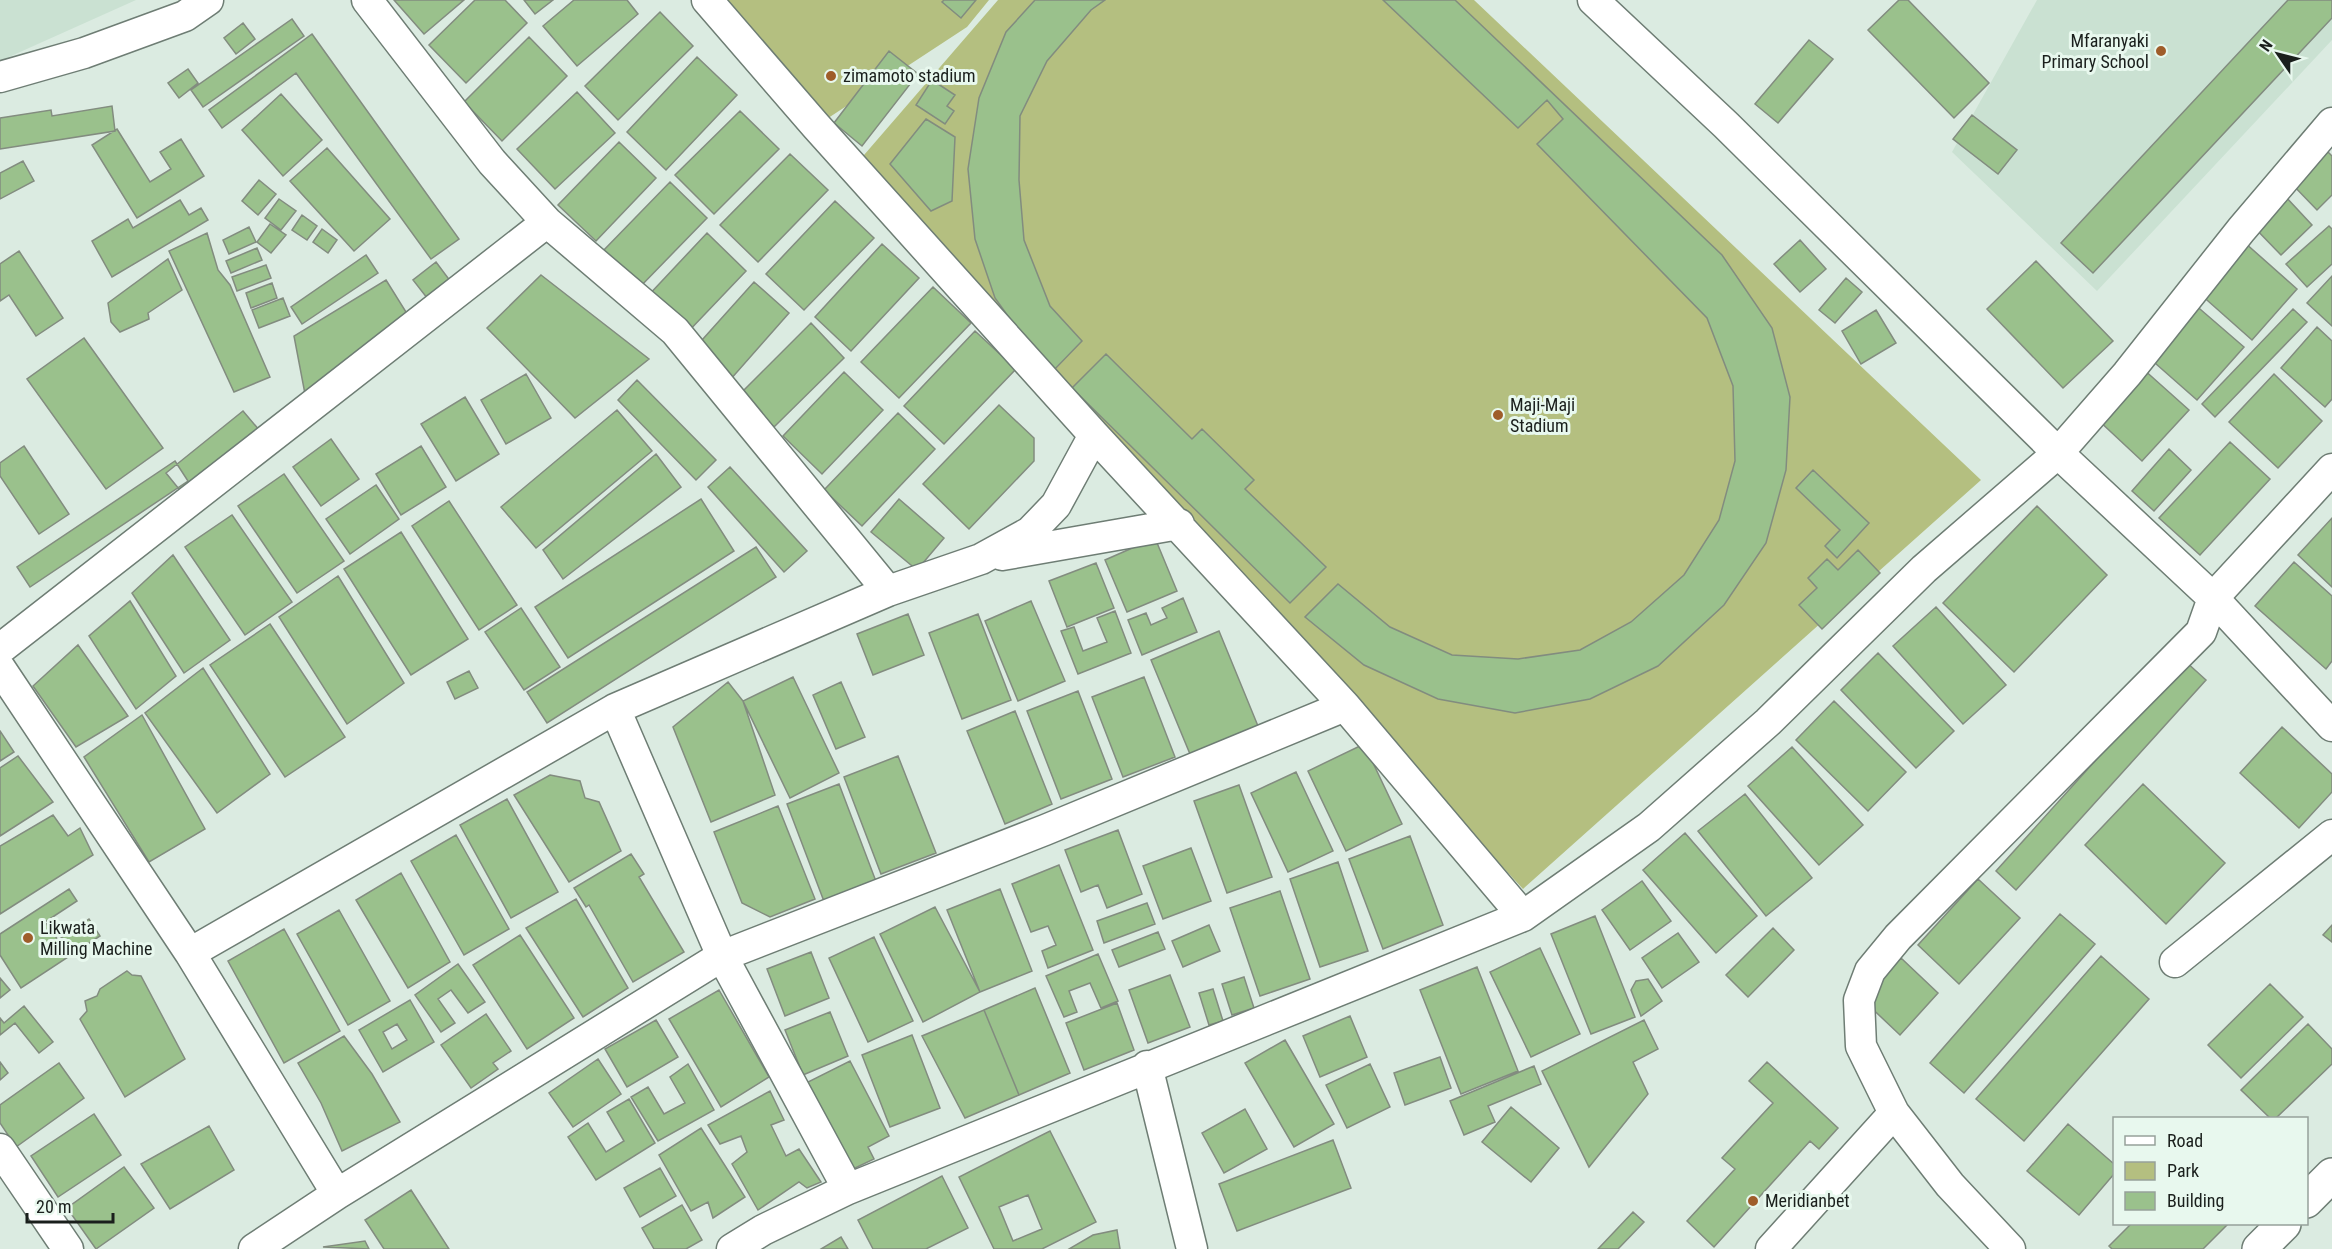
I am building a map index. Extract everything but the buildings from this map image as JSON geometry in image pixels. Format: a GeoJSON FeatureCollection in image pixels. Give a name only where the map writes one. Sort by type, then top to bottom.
{"type":"FeatureCollection","features":[{"type":"Feature","properties":{"kind":"highway"},"geometry":{"type":"LineString","coordinates":[[2308,1200],[2332,1175]]}},
{"type":"Feature","properties":{"kind":"highway"},"geometry":{"type":"LineString","coordinates":[[2259,1249],[2283,1225]]}},
{"type":"Feature","properties":{"kind":"street"},"geometry":{"type":"LineString","coordinates":[[0,77],[84,53],[185,15],[208,0]]}},
{"type":"Feature","properties":{"kind":"street"},"geometry":{"type":"LineString","coordinates":[[367,0],[492,162],[547,222],[675,331],[888,591]]}},
{"type":"Feature","properties":{"kind":"street"},"geometry":{"type":"LineString","coordinates":[[708,0],[816,126],[1094,435],[1345,705],[1523,916]]}},
{"type":"Feature","properties":{"kind":"street"},"geometry":{"type":"LineString","coordinates":[[1593,0],[1726,125],[2058,453],[2213,598],[2332,726]]}},
{"type":"Feature","properties":{"kind":"street"},"geometry":{"type":"LineString","coordinates":[[732,1249],[765,1240],[848,1189],[1147,1066],[1523,916],[1649,827],[1768,722],[1924,569],[2058,453],[2127,374],[2241,230],[2332,123]]}},
{"type":"Feature","properties":{"kind":"street"},"geometry":{"type":"LineString","coordinates":[[0,649],[547,222]]}},
{"type":"Feature","properties":{"kind":"street"},"geometry":{"type":"LineString","coordinates":[[981,559],[1030,532],[1056,505],[1094,435]]}},
{"type":"Feature","properties":{"kind":"street"},"geometry":{"type":"LineString","coordinates":[[2010,1249],[1950,1185],[1894,1113],[1861,1046],[1859,1000],[1870,970],[1898,937],[1946,888],[2201,633],[2213,598],[2332,469]]}},
{"type":"Feature","properties":{"kind":"street"},"geometry":{"type":"LineString","coordinates":[[190,953],[615,709],[888,591],[981,559],[1179,524]]}},
{"type":"Feature","properties":{"kind":"street"},"geometry":{"type":"LineString","coordinates":[[0,668],[190,953],[337,1194]]}},
{"type":"Feature","properties":{"kind":"street"},"geometry":{"type":"LineString","coordinates":[[254,1249],[337,1194],[722,956],[1045,830],[1345,705]]}},
{"type":"Feature","properties":{"kind":"street"},"geometry":{"type":"LineString","coordinates":[[615,709],[722,956],[848,1189]]}},
{"type":"Feature","properties":{"kind":"street"},"geometry":{"type":"LineString","coordinates":[[2175,962],[2332,835]]}},
{"type":"Feature","properties":{"kind":"street"},"geometry":{"type":"LineString","coordinates":[[1147,1066],[1192,1249]]}},
{"type":"Feature","properties":{"kind":"street"},"geometry":{"type":"LineString","coordinates":[[1771,1249],[1894,1113]]}},
{"type":"Feature","properties":{"kind":"street"},"geometry":{"type":"LineString","coordinates":[[0,1149],[68,1249]]}},
{"type":"Feature","properties":{"kind":"shaded area"},"geometry":{"type":"Polygon","coordinates":[[[0,0],[136,0],[0,61],[0,0]]]}},
{"type":"Feature","properties":{"kind":"shaded area"},"geometry":{"type":"Polygon","coordinates":[[[2037,0],[2332,0],[2332,40],[2097,291],[1952,152],[2037,0]]]}},
{"type":"Feature","properties":{"kind":"green space","name":"zimamoto stadium"},"geometry":{"type":"Polygon","coordinates":[[[700,0],[989,0],[967,27],[816,126],[700,0]]]}},
{"type":"Feature","properties":{"kind":"green space","name":"Maji-Maji Stadium"},"geometry":{"type":"Polygon","coordinates":[[[998,0],[1474,0],[1981,480],[1523,889],[1023,349],[845,177],[998,0]]]}},
{"type":"Feature","properties":{"kind":"place","name":"Mfaranyaki Primary School"},"geometry":{"type":"Point","coordinates":[2161,51]}},
{"type":"Feature","properties":{"kind":"place","name":"zimamoto stadium"},"geometry":{"type":"Point","coordinates":[831,76]}},
{"type":"Feature","properties":{"kind":"place","name":"Maji-Maji Stadium"},"geometry":{"type":"Point","coordinates":[1498,415]}},
{"type":"Feature","properties":{"kind":"place","name":"Likwata Milling Machine"},"geometry":{"type":"Point","coordinates":[28,938]}},
{"type":"Feature","properties":{"kind":"place","name":"Meridianbet"},"geometry":{"type":"Point","coordinates":[1753,1201]}}]}
